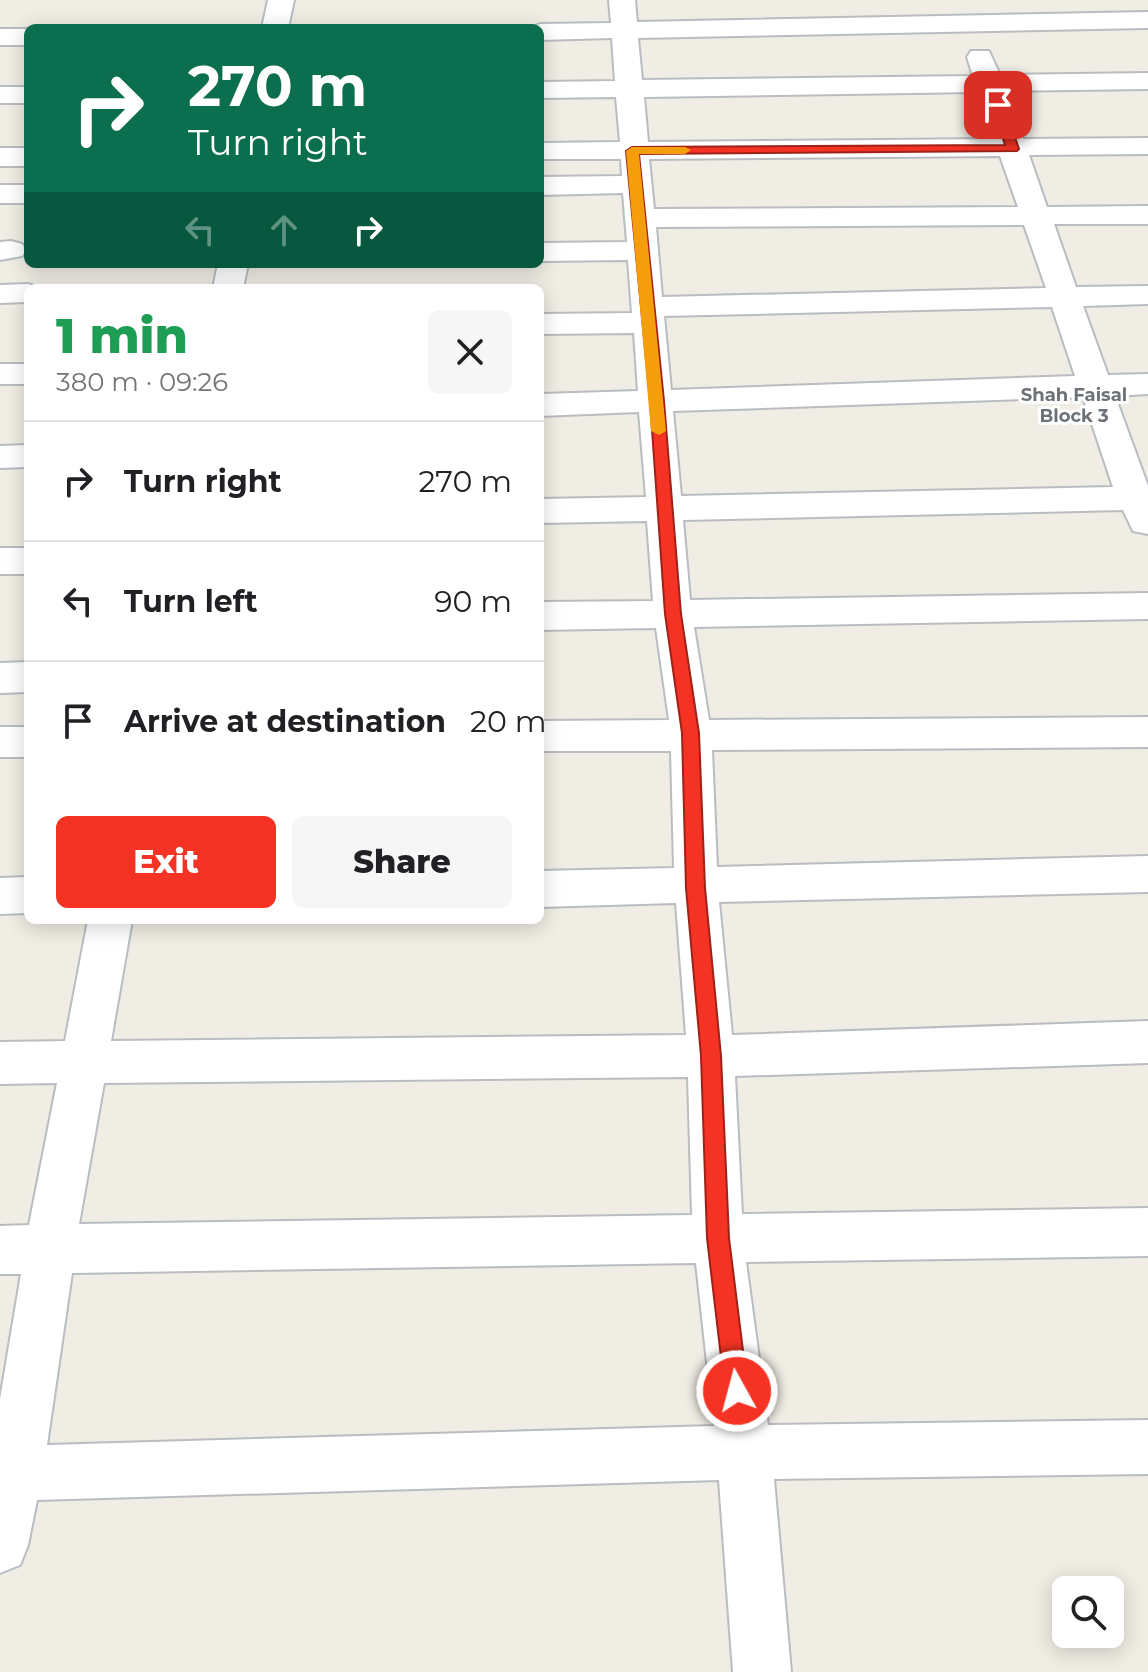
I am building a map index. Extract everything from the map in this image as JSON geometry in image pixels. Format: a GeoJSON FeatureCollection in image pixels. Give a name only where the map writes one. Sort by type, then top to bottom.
{"type":"FeatureCollection","features":[{"type":"Feature","properties":{"kind":"street"},"geometry":{"type":"LineString","coordinates":[[276,24],[281,0]]}},
{"type":"Feature","properties":{"kind":"street"},"geometry":{"type":"LineString","coordinates":[[544,511],[1144,508],[1096,385],[963,12]]}},
{"type":"Feature","properties":{"kind":"street"},"geometry":{"type":"LineString","coordinates":[[544,31],[623,15],[963,12],[1148,20]]}},
{"type":"Feature","properties":{"kind":"street"},"geometry":{"type":"LineString","coordinates":[[623,15],[673,614],[691,733],[696,888],[711,1056],[718,1238],[744,1452],[762,1672]]}},
{"type":"Feature","properties":{"kind":"street"},"geometry":{"type":"LineString","coordinates":[[0,37],[24,37]]}},
{"type":"Feature","properties":{"kind":"street"},"geometry":{"type":"LineString","coordinates":[[544,90],[1148,81]]}},
{"type":"Feature","properties":{"kind":"street"},"geometry":{"type":"LineString","coordinates":[[0,95],[24,95]]}},
{"type":"Feature","properties":{"kind":"street"},"geometry":{"type":"LineString","coordinates":[[544,250],[638,201],[1012,149],[1148,146]]}},
{"type":"Feature","properties":{"kind":"street"},"geometry":{"type":"LineString","coordinates":[[544,153],[638,201]]}},
{"type":"Feature","properties":{"kind":"street"},"geometry":{"type":"LineString","coordinates":[[0,157],[24,157]]}},
{"type":"Feature","properties":{"kind":"street"},"geometry":{"type":"LineString","coordinates":[[544,187],[638,201],[1036,216],[1148,215]]}},
{"type":"Feature","properties":{"kind":"street"},"geometry":{"type":"LineString","coordinates":[[0,194],[24,194]]}},
{"type":"Feature","properties":{"kind":"street"},"geometry":{"type":"LineString","coordinates":[[0,294],[24,293]]}},
{"type":"Feature","properties":{"kind":"street"},"geometry":{"type":"LineString","coordinates":[[544,324],[648,315],[1148,295]]}},
{"type":"Feature","properties":{"kind":"street"},"geometry":{"type":"LineString","coordinates":[[0,374],[24,374]]}},
{"type":"Feature","properties":{"kind":"street"},"geometry":{"type":"LineString","coordinates":[[544,405],[1148,384]]}},
{"type":"Feature","properties":{"kind":"street"},"geometry":{"type":"LineString","coordinates":[[0,457],[24,456]]}},
{"type":"Feature","properties":{"kind":"street"},"geometry":{"type":"LineString","coordinates":[[0,561],[24,561]]}},
{"type":"Feature","properties":{"kind":"street"},"geometry":{"type":"LineString","coordinates":[[544,616],[1148,606]]}},
{"type":"Feature","properties":{"kind":"street"},"geometry":{"type":"LineString","coordinates":[[0,678],[24,677]]}},
{"type":"Feature","properties":{"kind":"street"},"geometry":{"type":"LineString","coordinates":[[544,736],[1148,732]]}},
{"type":"Feature","properties":{"kind":"street"},"geometry":{"type":"LineString","coordinates":[[0,742],[24,742]]}},
{"type":"Feature","properties":{"kind":"street"},"geometry":{"type":"LineString","coordinates":[[544,889],[696,888],[1148,874]]}},
{"type":"Feature","properties":{"kind":"street"},"geometry":{"type":"LineString","coordinates":[[0,896],[24,895]]}},
{"type":"Feature","properties":{"kind":"street"},"geometry":{"type":"LineString","coordinates":[[0,1545],[8,1474],[109,924]]}},
{"type":"Feature","properties":{"kind":"street"},"geometry":{"type":"LineString","coordinates":[[0,1063],[711,1056],[1148,1042]]}},
{"type":"Feature","properties":{"kind":"street"},"geometry":{"type":"LineString","coordinates":[[0,1250],[1148,1232]]}},
{"type":"Feature","properties":{"kind":"street"},"geometry":{"type":"LineString","coordinates":[[8,1474],[744,1452],[1148,1447]]}},
{"type":"Feature","properties":{"kind":"slow traffic"},"geometry":{"type":"LineString","coordinates":[[659,431],[632,151],[685,150]]}},
{"type":"Feature","properties":{"kind":"district","name":"Shah Faisal Block 3"},"geometry":{"type":"Point","coordinates":[1074,405]}},
{"type":"Feature","properties":{"kind":"route"},"geometry":{"type":"LineString","coordinates":[[737,1391],[718,1238],[711,1056],[696,888],[691,733],[673,614],[657,401],[632,151],[1012,149],[998,105]]}}]}
